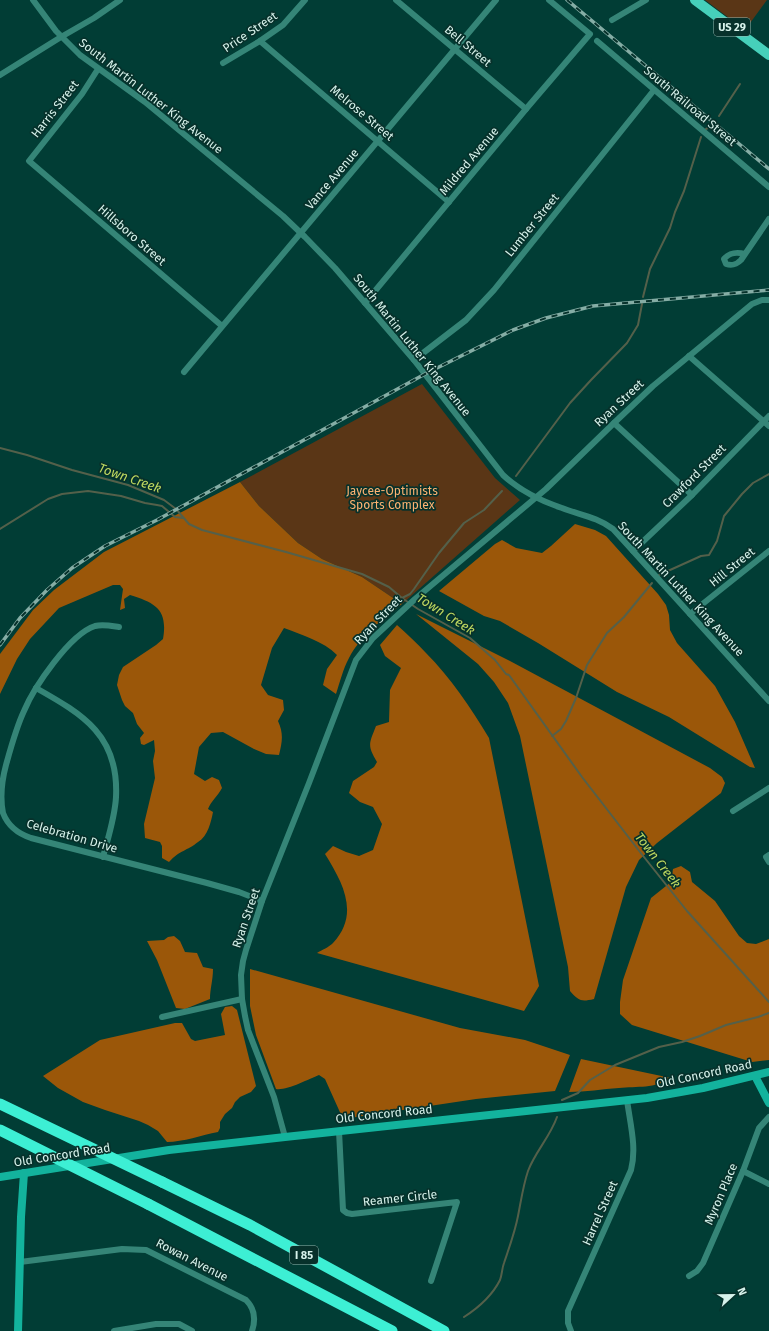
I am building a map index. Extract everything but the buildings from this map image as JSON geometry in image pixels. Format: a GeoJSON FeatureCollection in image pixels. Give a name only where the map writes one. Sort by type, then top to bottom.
{"type":"FeatureCollection","features":[{"type":"Feature","properties":{"kind":"highway","name":"I 85"},"geometry":{"type":"LineString","coordinates":[[0,1104],[250,1225],[444,1331]]}},
{"type":"Feature","properties":{"kind":"highway","name":"I 85"},"geometry":{"type":"LineString","coordinates":[[0,1130],[148,1204],[392,1331]]}},
{"type":"Feature","properties":{"kind":"main road","name":"US 29"},"geometry":{"type":"LineString","coordinates":[[695,0],[769,55]]}},
{"type":"Feature","properties":{"kind":"main road","name":"Old Concord Road"},"geometry":{"type":"LineString","coordinates":[[0,1177],[168,1150],[285,1136],[627,1100],[702,1088],[768,1074]]}},
{"type":"Feature","properties":{"kind":"main road"},"geometry":{"type":"LineString","coordinates":[[755,1076],[769,1103]]}},
{"type":"Feature","properties":{"kind":"main road"},"geometry":{"type":"LineString","coordinates":[[18,1331],[24,1173]]}},
{"type":"Feature","properties":{"kind":"street","name":"South Martin Luther King Avenue"},"geometry":{"type":"LineString","coordinates":[[33,0],[60,37],[77,53],[145,102],[301,232],[335,268],[414,360],[499,470],[514,484],[536,497],[556,506],[601,522],[617,533],[769,701]]}},
{"type":"Feature","properties":{"kind":"street"},"geometry":{"type":"LineString","coordinates":[[0,75],[60,37],[94,18],[120,0]]}},
{"type":"Feature","properties":{"kind":"street","name":"Price Street"},"geometry":{"type":"LineString","coordinates":[[223,63],[260,41],[282,25],[305,0]]}},
{"type":"Feature","properties":{"kind":"street","name":"Bell Street"},"geometry":{"type":"LineString","coordinates":[[396,0],[526,109]]}},
{"type":"Feature","properties":{"kind":"street","name":"Vance Avenue"},"geometry":{"type":"LineString","coordinates":[[184,372],[496,0]]}},
{"type":"Feature","properties":{"kind":"street","name":"Mildred Avenue"},"geometry":{"type":"LineString","coordinates":[[365,303],[590,34],[549,0]]}},
{"type":"Feature","properties":{"kind":"street"},"geometry":{"type":"LineString","coordinates":[[612,20],[646,0]]}},
{"type":"Feature","properties":{"kind":"street","name":"Melrose Street"},"geometry":{"type":"LineString","coordinates":[[260,41],[449,202]]}},
{"type":"Feature","properties":{"kind":"street","name":"South Railroad Street"},"geometry":{"type":"LineString","coordinates":[[597,41],[769,187]]}},
{"type":"Feature","properties":{"kind":"street","name":"Harris Street"},"geometry":{"type":"LineString","coordinates":[[29,161],[82,94],[98,69]]}},
{"type":"Feature","properties":{"kind":"street","name":"Lumber Street"},"geometry":{"type":"LineString","coordinates":[[414,360],[466,320],[490,295],[654,90]]}},
{"type":"Feature","properties":{"kind":"street","name":"Hillsboro Street"},"geometry":{"type":"LineString","coordinates":[[29,161],[222,326]]}},
{"type":"Feature","properties":{"kind":"street"},"geometry":{"type":"LineString","coordinates":[[744,255],[769,219]]}},
{"type":"Feature","properties":{"kind":"street","name":"Ryan Street"},"geometry":{"type":"LineString","coordinates":[[285,1136],[274,1097],[248,1030],[242,999],[241,975],[243,961],[262,901],[296,818],[356,660],[373,638],[415,599],[555,481],[653,386],[752,304],[762,300],[769,300]]}},
{"type":"Feature","properties":{"kind":"street"},"geometry":{"type":"LineString","coordinates":[[689,356],[769,426]]}},
{"type":"Feature","properties":{"kind":"street","name":"Crawford Street"},"geometry":{"type":"LineString","coordinates":[[633,551],[692,495],[769,416]]}},
{"type":"Feature","properties":{"kind":"street"},"geometry":{"type":"LineString","coordinates":[[614,423],[692,495]]}},
{"type":"Feature","properties":{"kind":"street","name":"Hill Street"},"geometry":{"type":"LineString","coordinates":[[690,614],[769,551]]}},
{"type":"Feature","properties":{"kind":"street","name":"Celebration Drive"},"geometry":{"type":"LineString","coordinates":[[119,627],[109,625],[96,626],[86,631],[59,656],[36,688],[24,710],[12,742],[2,783],[0,804],[2,812],[12,828],[22,835],[207,883],[239,892],[262,901]]}},
{"type":"Feature","properties":{"kind":"street"},"geometry":{"type":"LineString","coordinates":[[36,688],[81,716],[98,733],[110,751],[116,774],[116,798],[103,857]]}},
{"type":"Feature","properties":{"kind":"street"},"geometry":{"type":"LineString","coordinates":[[733,811],[769,788]]}},
{"type":"Feature","properties":{"kind":"street"},"geometry":{"type":"LineString","coordinates":[[769,854],[766,857],[769,862]]}},
{"type":"Feature","properties":{"kind":"street"},"geometry":{"type":"LineString","coordinates":[[162,1017],[242,999]]}},
{"type":"Feature","properties":{"kind":"street","name":"Harrel Street"},"geometry":{"type":"LineString","coordinates":[[571,1331],[568,1323],[568,1311],[633,1166],[633,1140],[627,1100]]}},
{"type":"Feature","properties":{"kind":"street","name":"Myron Place"},"geometry":{"type":"LineString","coordinates":[[689,1276],[697,1271],[703,1263],[743,1171],[759,1128],[769,1116]]}},
{"type":"Feature","properties":{"kind":"street","name":"Reamer Circle"},"geometry":{"type":"LineString","coordinates":[[338,1131],[343,1210],[352,1214],[457,1202],[432,1281]]}},
{"type":"Feature","properties":{"kind":"street"},"geometry":{"type":"LineString","coordinates":[[743,1171],[769,1184]]}},
{"type":"Feature","properties":{"kind":"street","name":"Rowan Avenue"},"geometry":{"type":"LineString","coordinates":[[20,1262],[122,1249],[146,1250],[246,1300],[252,1307],[254,1315],[252,1331]]}},
{"type":"Feature","properties":{"kind":"street"},"geometry":{"type":"LineString","coordinates":[[114,1331],[156,1324],[179,1324],[192,1331]]}},
{"type":"Feature","properties":{"kind":"green space"},"geometry":{"type":"Polygon","coordinates":[[[705,0],[767,0],[745,30],[705,0]]]}},
{"type":"Feature","properties":{"kind":"green space","name":"Jaycee-Optimists Sports Complex"},"geometry":{"type":"Polygon","coordinates":[[[422,384],[495,478],[520,500],[402,604],[362,577],[322,559],[298,543],[259,506],[240,482],[422,384]]]}},
{"type":"Feature","properties":{"kind":"shaded area"},"geometry":{"type":"Polygon","coordinates":[[[240,482],[259,506],[298,543],[322,559],[362,577],[402,604],[372,628],[359,642],[345,667],[336,694],[323,685],[327,669],[337,655],[319,642],[284,628],[272,648],[261,685],[268,695],[283,700],[284,710],[278,721],[282,738],[279,755],[266,754],[223,732],[211,733],[199,747],[194,774],[205,781],[212,777],[219,780],[222,788],[208,809],[213,812],[204,836],[194,845],[177,855],[169,862],[162,858],[162,846],[160,842],[145,838],[144,824],[155,778],[153,761],[155,751],[154,740],[144,745],[141,744],[140,738],[144,733],[137,724],[133,713],[125,706],[117,685],[119,675],[123,667],[163,639],[164,621],[162,614],[158,609],[147,601],[130,595],[124,599],[125,608],[120,610],[123,589],[120,585],[113,585],[59,608],[30,639],[17,659],[0,694],[0,654],[33,610],[54,590],[104,552],[240,482]]]}},
{"type":"Feature","properties":{"kind":"shaded area"},"geometry":{"type":"Polygon","coordinates":[[[575,524],[595,530],[606,536],[658,594],[666,605],[669,615],[670,630],[677,643],[715,686],[735,722],[755,768],[750,767],[669,717],[617,692],[500,621],[484,616],[439,591],[495,544],[502,540],[516,548],[542,553],[575,524]]]}},
{"type":"Feature","properties":{"kind":"shaded area"},"geometry":{"type":"Polygon","coordinates":[[[416,614],[510,661],[710,768],[722,777],[725,783],[721,793],[657,843],[639,860],[626,887],[594,999],[580,1000],[570,991],[568,967],[520,736],[508,703],[494,682],[478,664],[416,614]]]}},
{"type":"Feature","properties":{"kind":"shaded area"},"geometry":{"type":"Polygon","coordinates":[[[397,625],[435,662],[467,704],[489,738],[539,986],[524,1011],[317,953],[333,943],[341,932],[346,921],[347,910],[343,887],[325,854],[333,846],[359,856],[373,850],[382,824],[373,807],[360,802],[349,793],[353,781],[374,767],[377,762],[370,748],[376,726],[389,722],[390,690],[401,668],[385,656],[380,645],[397,625]]]}},
{"type":"Feature","properties":{"kind":"shaded area"},"geometry":{"type":"Polygon","coordinates":[[[681,866],[690,872],[692,882],[715,901],[739,936],[747,943],[756,944],[769,939],[769,1060],[752,1062],[632,1025],[620,1014],[623,980],[651,898],[671,882],[673,869],[681,866]]]}},
{"type":"Feature","properties":{"kind":"shaded area"},"geometry":{"type":"Polygon","coordinates":[[[174,936],[180,941],[185,952],[197,953],[203,967],[213,969],[210,999],[185,1009],[176,1008],[157,960],[147,941],[164,940],[168,937],[174,936]]]}},
{"type":"Feature","properties":{"kind":"shaded area"},"geometry":{"type":"Polygon","coordinates":[[[250,969],[460,1028],[525,1040],[570,1055],[555,1091],[476,1099],[343,1119],[325,1079],[319,1075],[291,1087],[276,1089],[256,1035],[250,1006],[250,969]]]}},
{"type":"Feature","properties":{"kind":"shaded area"},"geometry":{"type":"Polygon","coordinates":[[[232,1006],[237,1010],[256,1086],[251,1092],[240,1097],[232,1108],[225,1114],[220,1122],[218,1132],[186,1140],[167,1142],[158,1131],[148,1125],[83,1102],[58,1088],[43,1076],[100,1040],[175,1023],[182,1023],[191,1039],[195,1041],[225,1035],[221,1014],[225,1007],[232,1006]]]}},
{"type":"Feature","properties":{"kind":"shaded area"},"geometry":{"type":"Polygon","coordinates":[[[581,1059],[671,1078],[659,1084],[646,1086],[569,1092],[581,1059]]]}},
{"type":"Feature","properties":{"kind":"waterway"},"geometry":{"type":"LineString","coordinates":[[719,116],[740,84]]}},
{"type":"Feature","properties":{"kind":"waterway"},"geometry":{"type":"LineString","coordinates":[[706,129],[710,127]]}},
{"type":"Feature","properties":{"kind":"waterway"},"geometry":{"type":"LineString","coordinates":[[643,297],[650,269],[670,228],[684,191],[701,137]]}},
{"type":"Feature","properties":{"kind":"waterway"},"geometry":{"type":"LineString","coordinates":[[516,476],[570,403],[627,343],[638,325],[642,304]]}},
{"type":"Feature","properties":{"kind":"waterway","name":"Town Creek"},"geometry":{"type":"LineString","coordinates":[[0,448],[128,485],[164,500],[176,509],[189,524],[202,530],[362,574],[389,587],[418,609],[470,638],[495,660],[506,674],[509,675],[582,777],[640,852],[687,911],[769,1002]]}},
{"type":"Feature","properties":{"kind":"waterway"},"geometry":{"type":"LineString","coordinates":[[659,575],[701,556],[709,555],[717,541],[724,516],[753,483],[769,474]]}},
{"type":"Feature","properties":{"kind":"waterway"},"geometry":{"type":"LineString","coordinates":[[0,529],[48,499],[62,494],[88,491],[121,496],[162,506],[175,517],[183,518]]}},
{"type":"Feature","properties":{"kind":"waterway"},"geometry":{"type":"LineString","coordinates":[[402,598],[410,594],[439,553],[464,523],[484,510],[502,491]]}},
{"type":"Feature","properties":{"kind":"waterway"},"geometry":{"type":"LineString","coordinates":[[552,736],[561,729],[566,721],[576,698],[587,665],[607,633],[624,617],[652,583]]}},
{"type":"Feature","properties":{"kind":"waterway"},"geometry":{"type":"LineString","coordinates":[[562,1100],[578,1093],[590,1080],[615,1065],[659,1047],[682,1042],[726,1025],[769,1013]]}},
{"type":"Feature","properties":{"kind":"waterway"},"geometry":{"type":"LineString","coordinates":[[464,1317],[484,1301],[497,1286],[500,1280],[503,1265],[512,1240],[528,1171],[534,1157],[557,1117]]}},
{"type":"Feature","properties":{"kind":"railway"},"geometry":{"type":"LineString","coordinates":[[567,0],[769,169]]}},
{"type":"Feature","properties":{"kind":"railway"},"geometry":{"type":"LineString","coordinates":[[0,645],[20,618],[47,590],[72,568],[105,546],[157,520],[425,374],[513,330],[546,318],[593,306],[769,290]]}}]}
